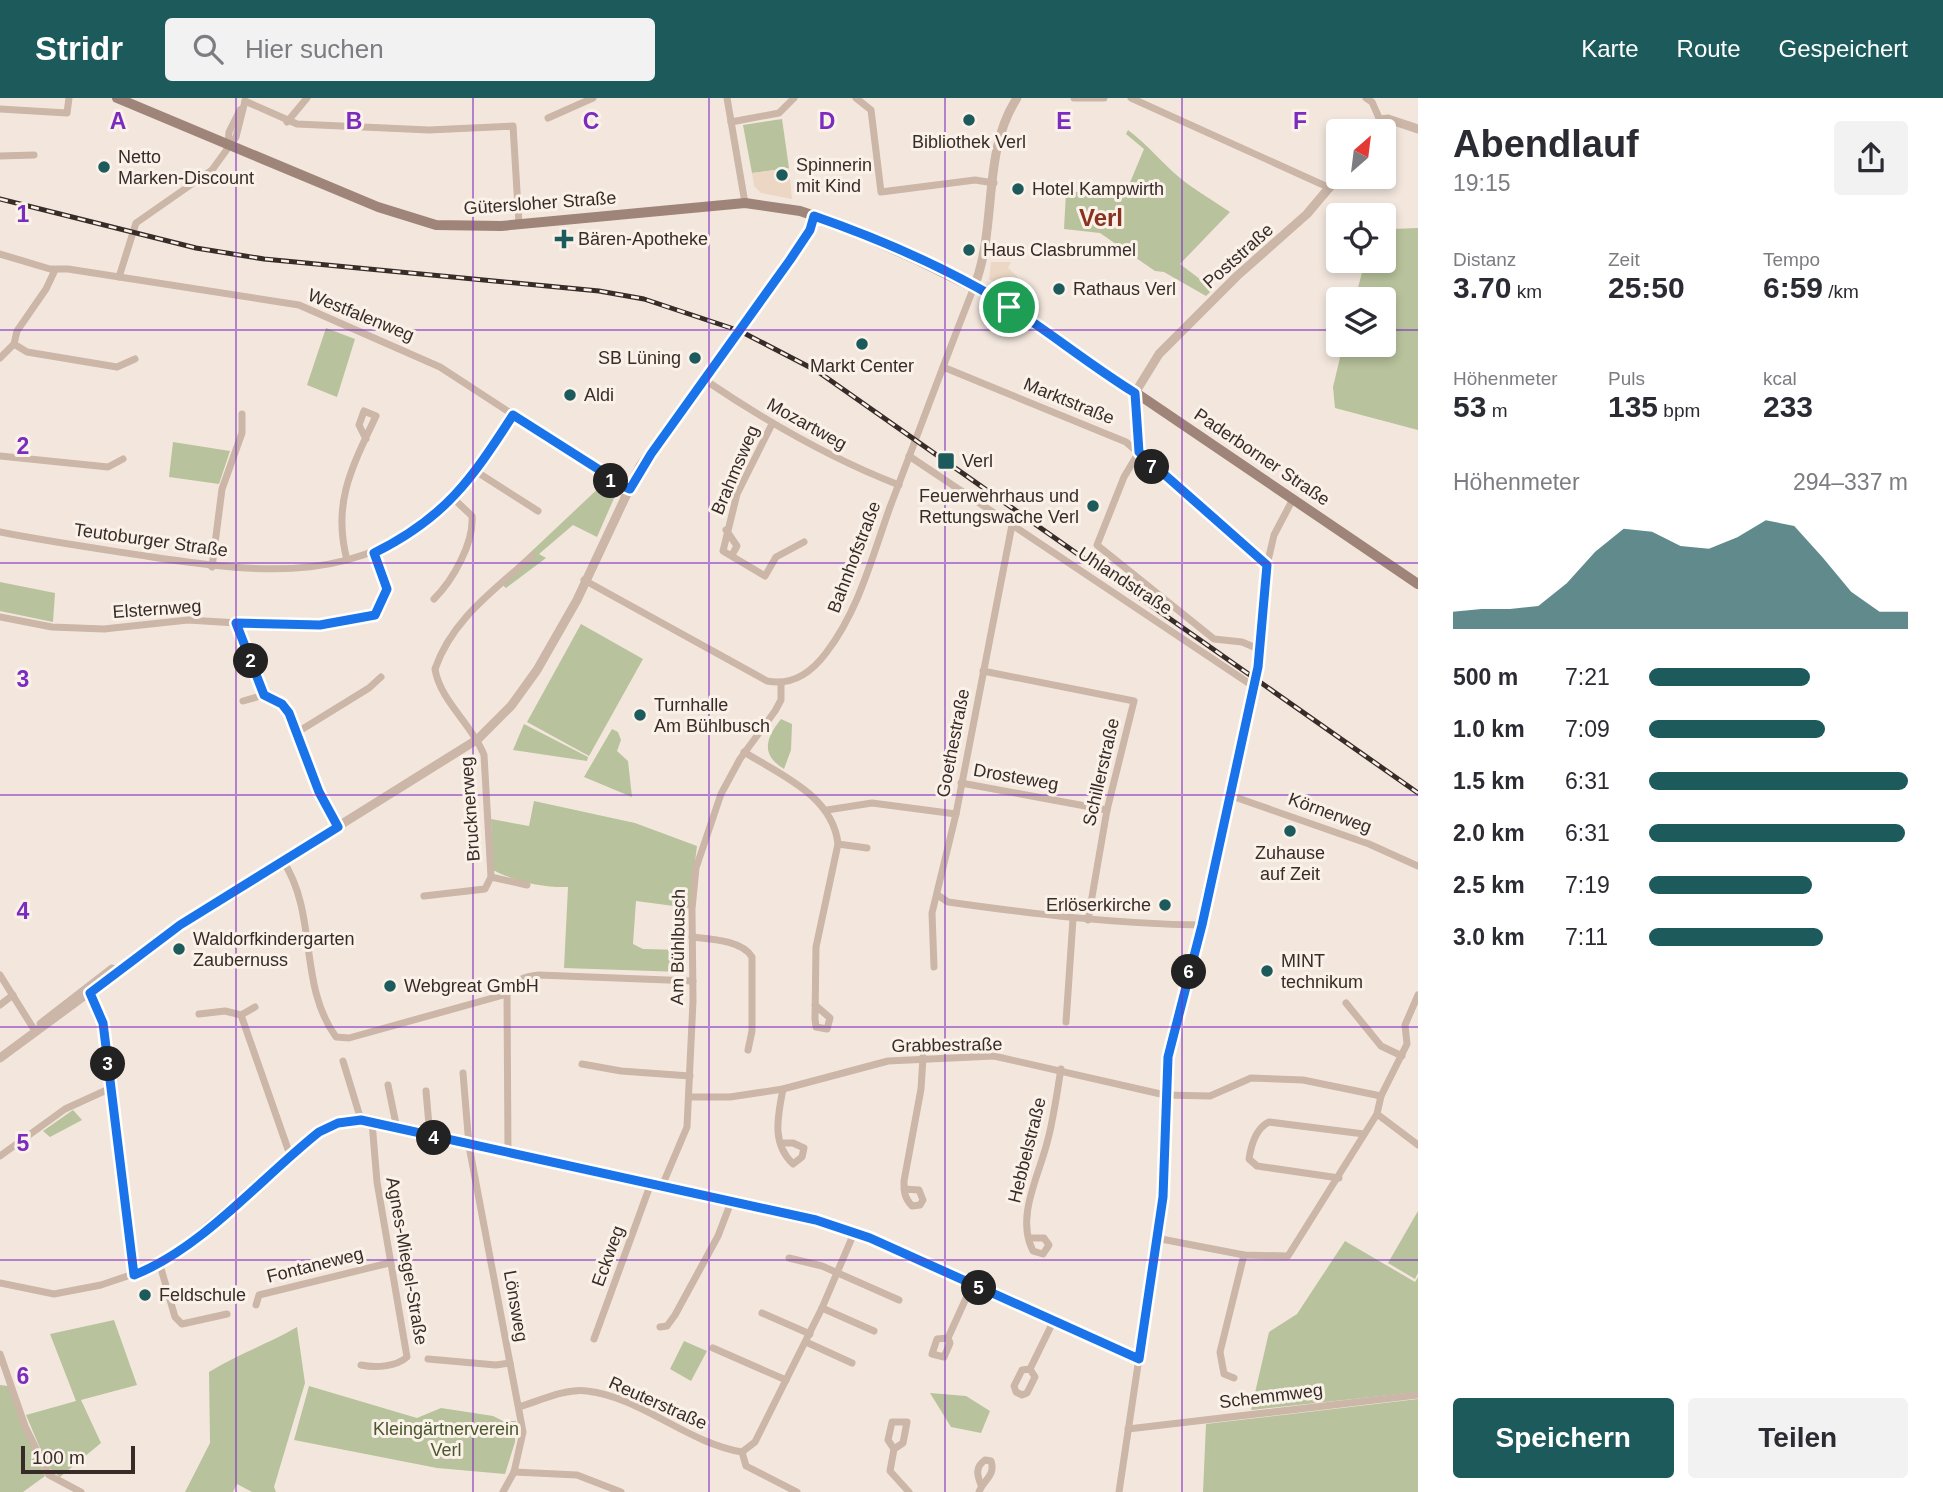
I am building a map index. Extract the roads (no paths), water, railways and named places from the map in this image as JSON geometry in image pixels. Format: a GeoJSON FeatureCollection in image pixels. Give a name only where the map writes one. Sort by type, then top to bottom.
{"type":"FeatureCollection","features":[{"type":"Feature","properties":{"kind":"main road","name":"Gütersloher Straße"},"geometry":{"type":"LineString","coordinates":[[117,98],[378,207],[419,221],[467,228],[745,203],[814,216],[974,287]]}},
{"type":"Feature","properties":{"kind":"main road","name":"Paderborner Straße"},"geometry":{"type":"LineString","coordinates":[[974,287],[1059,341],[1066,350],[1086,360],[1418,584]]}},
{"type":"Feature","properties":{"kind":"street"},"geometry":{"type":"LineString","coordinates":[[0,109],[67,113],[69,98]]}},
{"type":"Feature","properties":{"kind":"street"},"geometry":{"type":"LineString","coordinates":[[287,122],[307,98]]}},
{"type":"Feature","properties":{"kind":"street"},"geometry":{"type":"LineString","coordinates":[[548,118],[593,98]]}},
{"type":"Feature","properties":{"kind":"street"},"geometry":{"type":"LineString","coordinates":[[727,98],[745,203]]}},
{"type":"Feature","properties":{"kind":"street"},"geometry":{"type":"LineString","coordinates":[[731,122],[779,113],[794,98]]}},
{"type":"Feature","properties":{"kind":"street"},"geometry":{"type":"LineString","coordinates":[[856,98],[871,110],[881,192],[975,180],[994,183]]}},
{"type":"Feature","properties":{"kind":"street"},"geometry":{"type":"LineString","coordinates":[[974,287],[985,249],[1000,134],[1017,98]]}},
{"type":"Feature","properties":{"kind":"street"},"geometry":{"type":"LineString","coordinates":[[1074,98],[1104,98]]}},
{"type":"Feature","properties":{"kind":"street"},"geometry":{"type":"LineString","coordinates":[[1130,98],[1326,186]]}},
{"type":"Feature","properties":{"kind":"street"},"geometry":{"type":"LineString","coordinates":[[1366,98],[1372,102],[1380,119]]}},
{"type":"Feature","properties":{"kind":"street"},"geometry":{"type":"LineString","coordinates":[[119,278],[136,223],[212,170],[228,145],[229,132],[245,99],[287,122],[375,129],[513,126],[519,224]]}},
{"type":"Feature","properties":{"kind":"street"},"geometry":{"type":"LineString","coordinates":[[1396,121],[1418,129]]}},
{"type":"Feature","properties":{"kind":"street"},"geometry":{"type":"LineString","coordinates":[[0,156],[34,155]]}},
{"type":"Feature","properties":{"kind":"street","name":"Poststraße"},"geometry":{"type":"LineString","coordinates":[[1135,393],[1159,354],[1237,276],[1312,210],[1329,189]]}},
{"type":"Feature","properties":{"kind":"street"},"geometry":{"type":"LineString","coordinates":[[0,1058],[36,1031],[47,1017],[88,990],[116,966],[130,961],[180,925],[478,739],[520,695],[564,620],[572,597],[584,580],[640,466],[805,239],[814,216]]}},
{"type":"Feature","properties":{"kind":"street","name":"Westfalenweg"},"geometry":{"type":"LineString","coordinates":[[0,254],[55,270],[68,269],[299,305],[440,367],[598,469],[620,478],[630,489]]}},
{"type":"Feature","properties":{"kind":"street"},"geometry":{"type":"LineString","coordinates":[[0,358],[14,344],[17,331],[46,289],[55,270]]}},
{"type":"Feature","properties":{"kind":"street","name":"Bahnhofstraße"},"geometry":{"type":"LineString","coordinates":[[781,683],[809,672],[848,620],[974,287]]}},
{"type":"Feature","properties":{"kind":"street"},"geometry":{"type":"LineString","coordinates":[[14,344],[27,352],[117,367],[135,359]]}},
{"type":"Feature","properties":{"kind":"street","name":"Marktstraße"},"geometry":{"type":"LineString","coordinates":[[943,367],[1126,442],[1267,565]]}},
{"type":"Feature","properties":{"kind":"street","name":"Mozartweg"},"geometry":{"type":"LineString","coordinates":[[705,380],[772,424],[850,466],[899,485]]}},
{"type":"Feature","properties":{"kind":"street"},"geometry":{"type":"LineString","coordinates":[[1135,393],[1139,452],[1124,478],[1097,545],[1214,639],[1242,642],[1261,650]]}},
{"type":"Feature","properties":{"kind":"street"},"geometry":{"type":"LineString","coordinates":[[212,567],[222,489],[242,433],[242,414]]}},
{"type":"Feature","properties":{"kind":"street","name":"Teutoburger Straße"},"geometry":{"type":"LineString","coordinates":[[0,532],[212,567],[307,568],[347,560],[374,553],[421,527],[454,499],[477,472],[513,415]]}},
{"type":"Feature","properties":{"kind":"street","name":"Brahmsweg"},"geometry":{"type":"LineString","coordinates":[[772,424],[737,494],[726,529],[723,551],[765,576],[776,557],[804,542]]}},
{"type":"Feature","properties":{"kind":"street"},"geometry":{"type":"LineString","coordinates":[[347,560],[341,509],[345,486],[366,439]]}},
{"type":"Feature","properties":{"kind":"street"},"geometry":{"type":"LineString","coordinates":[[0,456],[108,467],[123,459]]}},
{"type":"Feature","properties":{"kind":"street","name":"Uhlandstraße"},"geometry":{"type":"LineString","coordinates":[[909,456],[1253,686]]}},
{"type":"Feature","properties":{"kind":"street"},"geometry":{"type":"LineString","coordinates":[[477,472],[538,511]]}},
{"type":"Feature","properties":{"kind":"street"},"geometry":{"type":"LineString","coordinates":[[434,599],[445,588],[473,531],[472,516],[454,499]]}},
{"type":"Feature","properties":{"kind":"street"},"geometry":{"type":"LineString","coordinates":[[1119,1492],[1165,1171],[1165,1095],[1173,1031],[1202,925],[1261,650],[1267,565],[1275,535],[1293,499]]}},
{"type":"Feature","properties":{"kind":"street","name":"Goethestraße"},"geometry":{"type":"LineString","coordinates":[[934,967],[932,913],[939,896],[956,814],[1012,525]]}},
{"type":"Feature","properties":{"kind":"street","name":"Elsternweg"},"geometry":{"type":"LineString","coordinates":[[0,617],[52,626],[104,629],[188,620],[320,625],[375,615],[387,589],[374,553]]}},
{"type":"Feature","properties":{"kind":"street"},"geometry":{"type":"LineString","coordinates":[[478,739],[443,692],[435,669],[459,624],[532,555]]}},
{"type":"Feature","properties":{"kind":"street"},"geometry":{"type":"LineString","coordinates":[[584,580],[741,668],[781,683]]}},
{"type":"Feature","properties":{"kind":"street"},"geometry":{"type":"LineString","coordinates":[[236,623],[264,695],[282,704],[319,792],[338,827]]}},
{"type":"Feature","properties":{"kind":"street","name":"Schillerstraße"},"geometry":{"type":"LineString","coordinates":[[983,671],[1134,701],[1107,810],[1088,920]]}},
{"type":"Feature","properties":{"kind":"street"},"geometry":{"type":"LineString","coordinates":[[296,733],[369,688],[381,677]]}},
{"type":"Feature","properties":{"kind":"street","name":"Am Bühlbusch"},"geometry":{"type":"LineString","coordinates":[[662,1186],[687,1127],[696,868],[721,794],[744,752],[781,700],[781,683]]}},
{"type":"Feature","properties":{"kind":"street"},"geometry":{"type":"LineString","coordinates":[[243,701],[264,695]]}},
{"type":"Feature","properties":{"kind":"street","name":"Brucknerweg"},"geometry":{"type":"LineString","coordinates":[[424,896],[485,889],[491,877],[489,804],[484,755],[478,739]]}},
{"type":"Feature","properties":{"kind":"street"},"geometry":{"type":"LineString","coordinates":[[744,752],[814,797],[827,810],[836,828],[838,844],[816,947],[815,1005]]}},
{"type":"Feature","properties":{"kind":"street","name":"Drosteweg"},"geometry":{"type":"LineString","coordinates":[[961,783],[1107,810]]}},
{"type":"Feature","properties":{"kind":"street","name":"Körnerweg"},"geometry":{"type":"LineString","coordinates":[[1229,795],[1301,818],[1418,866]]}},
{"type":"Feature","properties":{"kind":"street"},"geometry":{"type":"LineString","coordinates":[[827,810],[872,803],[956,814]]}},
{"type":"Feature","properties":{"kind":"street"},"geometry":{"type":"LineString","coordinates":[[838,844],[867,848]]}},
{"type":"Feature","properties":{"kind":"street"},"geometry":{"type":"LineString","coordinates":[[283,861],[299,889],[312,979],[328,1027],[336,1038],[349,1038],[507,994],[519,979],[539,975],[693,981]]}},
{"type":"Feature","properties":{"kind":"street","name":"Brucknerweg"},"geometry":{"type":"LineString","coordinates":[[491,877],[527,885]]}},
{"type":"Feature","properties":{"kind":"street"},"geometry":{"type":"LineString","coordinates":[[939,896],[948,902],[1073,919],[1123,924],[1202,925]]}},
{"type":"Feature","properties":{"kind":"street"},"geometry":{"type":"LineString","coordinates":[[1066,1022],[1073,919]]}},
{"type":"Feature","properties":{"kind":"street"},"geometry":{"type":"LineString","coordinates":[[692,937],[733,945],[750,952],[752,1031],[748,1050]]}},
{"type":"Feature","properties":{"kind":"street"},"geometry":{"type":"LineString","coordinates":[[0,975],[36,1031]]}},
{"type":"Feature","properties":{"kind":"street"},"geometry":{"type":"LineString","coordinates":[[88,990],[103,1023],[134,1275]]}},
{"type":"Feature","properties":{"kind":"street"},"geometry":{"type":"LineString","coordinates":[[507,994],[508,1153]]}},
{"type":"Feature","properties":{"kind":"street"},"geometry":{"type":"LineString","coordinates":[[0,1005],[13,995]]}},
{"type":"Feature","properties":{"kind":"street"},"geometry":{"type":"LineString","coordinates":[[1156,1238],[1244,1255],[1288,1256],[1377,1114],[1381,1097],[1407,1044],[1405,1026],[1418,995]]}},
{"type":"Feature","properties":{"kind":"street"},"geometry":{"type":"LineString","coordinates":[[1346,1003],[1381,1046],[1402,1056]]}},
{"type":"Feature","properties":{"kind":"street"},"geometry":{"type":"LineString","coordinates":[[199,1014],[225,1011],[241,1015],[254,1007]]}},
{"type":"Feature","properties":{"kind":"street"},"geometry":{"type":"LineString","coordinates":[[241,1015],[290,1155]]}},
{"type":"Feature","properties":{"kind":"street","name":"Grabbestraße"},"geometry":{"type":"LineString","coordinates":[[689,1097],[730,1097],[783,1090],[888,1061],[923,1057],[994,1056],[1061,1069],[1165,1095],[1210,1096],[1251,1077],[1303,1080],[1381,1097]]}},
{"type":"Feature","properties":{"kind":"street"},"geometry":{"type":"LineString","coordinates":[[904,1189],[923,1057]]}},
{"type":"Feature","properties":{"kind":"street"},"geometry":{"type":"LineString","coordinates":[[344,1061],[361,1120]]}},
{"type":"Feature","properties":{"kind":"street"},"geometry":{"type":"LineString","coordinates":[[582,1064],[621,1071],[690,1076]]}},
{"type":"Feature","properties":{"kind":"street","name":"Hebbelstraße"},"geometry":{"type":"LineString","coordinates":[[1029,1238],[1026,1226],[1029,1206],[1047,1143],[1061,1069]]}},
{"type":"Feature","properties":{"kind":"street","name":"Lönsweg"},"geometry":{"type":"LineString","coordinates":[[463,1073],[469,1146],[523,1432],[514,1472],[503,1492]]}},
{"type":"Feature","properties":{"kind":"street"},"geometry":{"type":"LineString","coordinates":[[388,1085],[397,1129]]}},
{"type":"Feature","properties":{"kind":"street"},"geometry":{"type":"LineString","coordinates":[[0,1156],[65,1109],[111,1088]]}},
{"type":"Feature","properties":{"kind":"street"},"geometry":{"type":"LineString","coordinates":[[781,1143],[777,1135],[783,1090]]}},
{"type":"Feature","properties":{"kind":"street"},"geometry":{"type":"LineString","coordinates":[[426,1091],[430,1137]]}},
{"type":"Feature","properties":{"kind":"street"},"geometry":{"type":"LineString","coordinates":[[1377,1114],[1418,1145]]}},
{"type":"Feature","properties":{"kind":"street"},"geometry":{"type":"LineString","coordinates":[[0,1283],[54,1294],[134,1275],[160,1265],[319,1132],[338,1123],[361,1120],[469,1146],[816,1220],[870,1238],[1139,1359]]}},
{"type":"Feature","properties":{"kind":"street","name":"Agnes-Miegel-Straße"},"geometry":{"type":"LineString","coordinates":[[361,1365],[373,1368],[402,1361],[407,1357],[389,1263],[374,1158],[372,1122]]}},
{"type":"Feature","properties":{"kind":"street"},"geometry":{"type":"LineString","coordinates":[[1339,1178],[1257,1166],[1249,1159],[1251,1146],[1264,1124],[1269,1122],[1364,1135]]}},
{"type":"Feature","properties":{"kind":"street","name":"Eckweg"},"geometry":{"type":"LineString","coordinates":[[594,1339],[651,1183]]}},
{"type":"Feature","properties":{"kind":"street"},"geometry":{"type":"LineString","coordinates":[[660,1327],[667,1326],[675,1315],[718,1236],[731,1202]]}},
{"type":"Feature","properties":{"kind":"street"},"geometry":{"type":"LineString","coordinates":[[797,1492],[746,1466],[742,1452],[755,1442],[810,1334],[854,1233]]}},
{"type":"Feature","properties":{"kind":"street"},"geometry":{"type":"LineString","coordinates":[[1234,1378],[1224,1374],[1220,1352],[1244,1255]]}},
{"type":"Feature","properties":{"kind":"street"},"geometry":{"type":"LineString","coordinates":[[789,1258],[838,1272],[899,1300]]}},
{"type":"Feature","properties":{"kind":"street","name":"Fontaneweg"},"geometry":{"type":"LineString","coordinates":[[256,1305],[259,1295],[389,1263]]}},
{"type":"Feature","properties":{"kind":"street"},"geometry":{"type":"LineString","coordinates":[[160,1265],[175,1317],[183,1324],[227,1314]]}},
{"type":"Feature","properties":{"kind":"street"},"geometry":{"type":"LineString","coordinates":[[948,1338],[972,1285]]}},
{"type":"Feature","properties":{"kind":"street"},"geometry":{"type":"LineString","coordinates":[[822,1308],[874,1331]]}},
{"type":"Feature","properties":{"kind":"street"},"geometry":{"type":"LineString","coordinates":[[762,1313],[810,1334]]}},
{"type":"Feature","properties":{"kind":"street"},"geometry":{"type":"LineString","coordinates":[[1030,1369],[1053,1322]]}},
{"type":"Feature","properties":{"kind":"street"},"geometry":{"type":"LineString","coordinates":[[806,1342],[852,1363]]}},
{"type":"Feature","properties":{"kind":"street"},"geometry":{"type":"LineString","coordinates":[[713,1348],[786,1380]]}},
{"type":"Feature","properties":{"kind":"street"},"geometry":{"type":"LineString","coordinates":[[0,1354],[3,1377],[49,1475],[81,1492]]}},
{"type":"Feature","properties":{"kind":"street","name":"Agnes-Miegel-Straße"},"geometry":{"type":"LineString","coordinates":[[428,1359],[496,1365],[510,1363]]}},
{"type":"Feature","properties":{"kind":"street","name":"Reuterstraße"},"geometry":{"type":"LineString","coordinates":[[519,1407],[587,1391],[624,1402],[717,1448],[742,1452]]}},
{"type":"Feature","properties":{"kind":"street","name":"Schemmweg"},"geometry":{"type":"LineString","coordinates":[[1128,1429],[1418,1395]]}},
{"type":"Feature","properties":{"kind":"street"},"geometry":{"type":"LineString","coordinates":[[894,1448],[890,1471],[909,1492]]}},
{"type":"Feature","properties":{"kind":"street"},"geometry":{"type":"LineString","coordinates":[[514,1472],[577,1475],[621,1492]]}},
{"type":"Feature","properties":{"kind":"railway"},"geometry":{"type":"LineString","coordinates":[[0,199],[196,248],[264,259],[599,291],[644,299],[740,331],[817,371],[1418,793]]}},
{"type":"Feature","properties":{"kind":"place","name":"Bibliothek Verl"},"geometry":{"type":"Point","coordinates":[969,120]}},
{"type":"Feature","properties":{"kind":"place","name":"Netto Marken-Discount"},"geometry":{"type":"Point","coordinates":[104,167]}},
{"type":"Feature","properties":{"kind":"place","name":"Spinnerin mit Kind"},"geometry":{"type":"Point","coordinates":[782,175]}},
{"type":"Feature","properties":{"kind":"place","name":"Hotel Kampwirth"},"geometry":{"type":"Point","coordinates":[1018,189]}},
{"type":"Feature","properties":{"kind":"place","name":"Bären-Apotheke"},"geometry":{"type":"Point","coordinates":[564,239]}},
{"type":"Feature","properties":{"kind":"place","name":"Haus Clasbrummel"},"geometry":{"type":"Point","coordinates":[969,250]}},
{"type":"Feature","properties":{"kind":"place","name":"Rathaus Verl"},"geometry":{"type":"Point","coordinates":[1059,289]}},
{"type":"Feature","properties":{"kind":"place","name":"Markt Center"},"geometry":{"type":"Point","coordinates":[862,344]}},
{"type":"Feature","properties":{"kind":"place","name":"SB Lüning"},"geometry":{"type":"Point","coordinates":[695,358]}},
{"type":"Feature","properties":{"kind":"place","name":"Aldi"},"geometry":{"type":"Point","coordinates":[570,395]}},
{"type":"Feature","properties":{"kind":"place","name":"Verl"},"geometry":{"type":"Point","coordinates":[946,461]}},
{"type":"Feature","properties":{"kind":"place","name":"Feuerwehrhaus und Rettungswache Verl"},"geometry":{"type":"Point","coordinates":[1093,506]}},
{"type":"Feature","properties":{"kind":"place","name":"Turnhalle Am Bühlbusch"},"geometry":{"type":"Point","coordinates":[640,715]}},
{"type":"Feature","properties":{"kind":"place","name":"Zuhause auf Zeit"},"geometry":{"type":"Point","coordinates":[1290,831]}},
{"type":"Feature","properties":{"kind":"place","name":"Erlöserkirche"},"geometry":{"type":"Point","coordinates":[1165,905]}},
{"type":"Feature","properties":{"kind":"place","name":"Waldorfkindergarten Zaubernuss"},"geometry":{"type":"Point","coordinates":[179,949]}},
{"type":"Feature","properties":{"kind":"place","name":"MINT technikum"},"geometry":{"type":"Point","coordinates":[1267,971]}},
{"type":"Feature","properties":{"kind":"place","name":"Webgreat GmbH"},"geometry":{"type":"Point","coordinates":[390,986]}},
{"type":"Feature","properties":{"kind":"place","name":"Feldschule"},"geometry":{"type":"Point","coordinates":[145,1295]}},
{"type":"Feature","properties":{"kind":"district","name":"Verl"},"geometry":{"type":"Point","coordinates":[1101,218]}},
{"type":"Feature","properties":{"kind":"park label","name":"Kleingärtnerverein Verl"},"geometry":{"type":"Point","coordinates":[446,1439]}}]}
